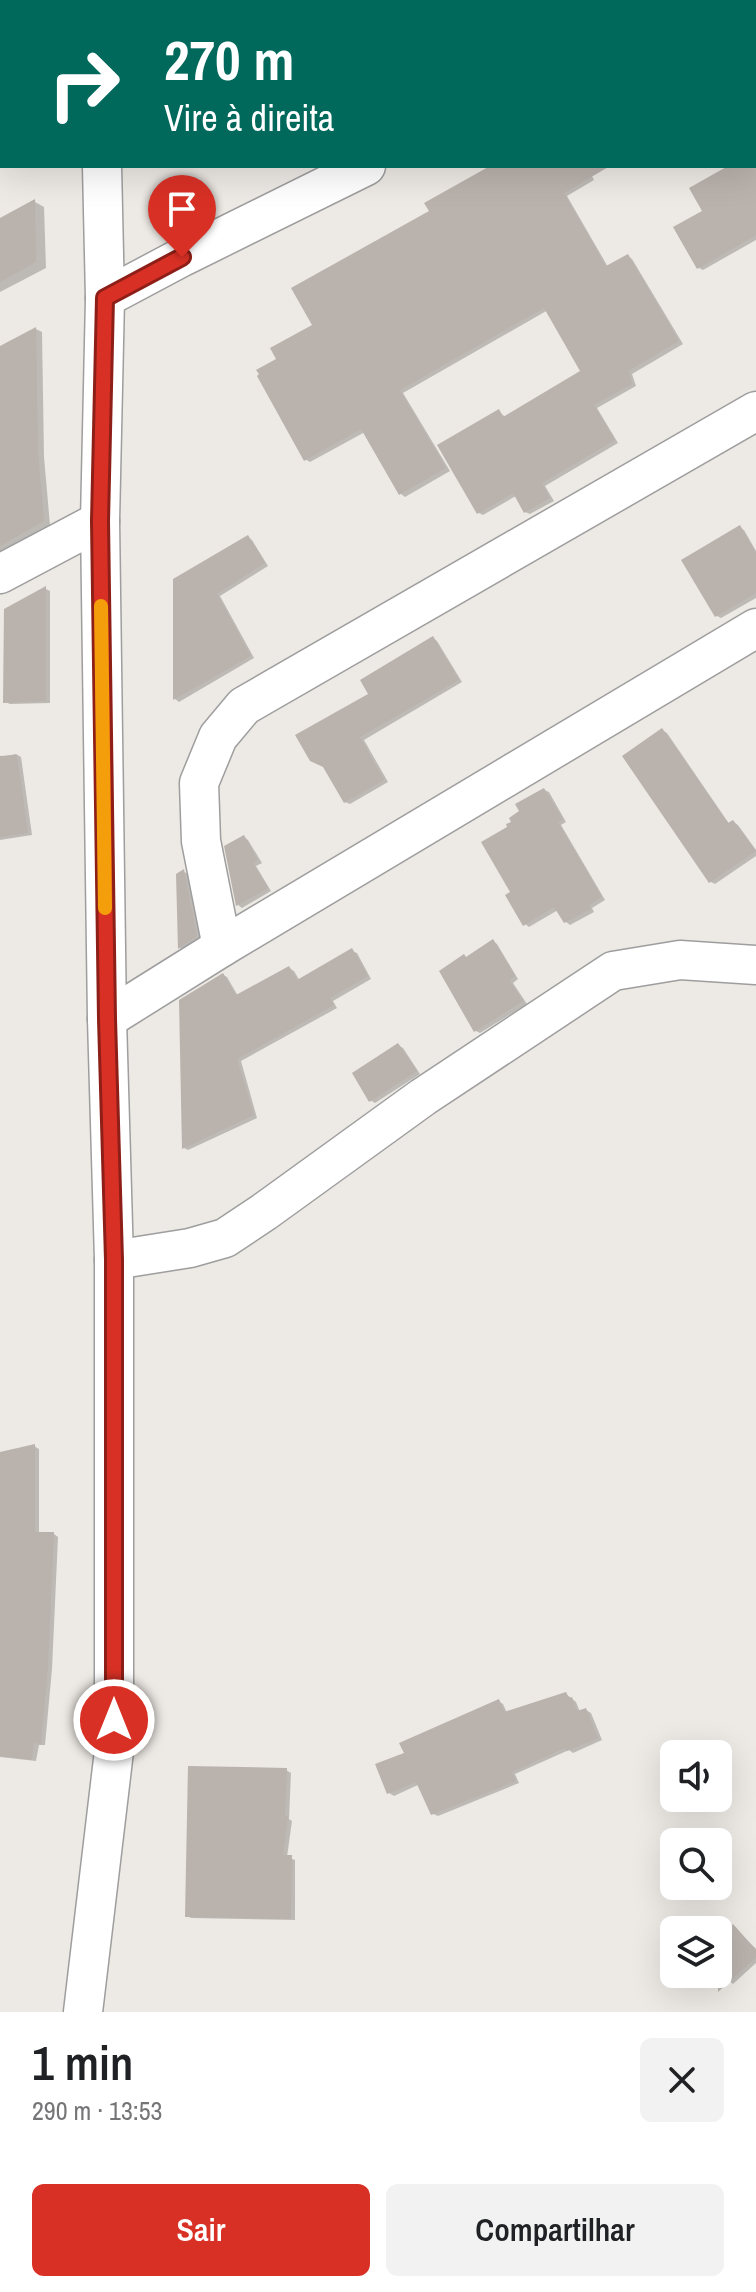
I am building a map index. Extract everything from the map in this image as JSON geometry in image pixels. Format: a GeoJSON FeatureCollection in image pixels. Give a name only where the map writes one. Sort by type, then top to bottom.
{"type":"FeatureCollection","features":[{"type":"Feature","properties":{"kind":"street"},"geometry":{"type":"LineString","coordinates":[[83,2012],[114,1751],[114,1260],[107,1019],[100,521],[105,298],[102,168]]}},
{"type":"Feature","properties":{"kind":"street"},"geometry":{"type":"LineString","coordinates":[[105,298],[362,168]]}},
{"type":"Feature","properties":{"kind":"street"},"geometry":{"type":"LineString","coordinates":[[222,947],[201,841],[199,783],[218,737],[244,706],[756,411]]}},
{"type":"Feature","properties":{"kind":"street"},"geometry":{"type":"LineString","coordinates":[[0,574],[100,521]]}},
{"type":"Feature","properties":{"kind":"street"},"geometry":{"type":"LineString","coordinates":[[107,1019],[756,628]]}},
{"type":"Feature","properties":{"kind":"street"},"geometry":{"type":"LineString","coordinates":[[114,1260],[190,1248],[225,1238],[423,1097],[613,971],[680,960],[756,965]]}},
{"type":"Feature","properties":{"kind":"building"},"geometry":{"type":"Polygon","coordinates":[[[486,168],[607,168],[564,193],[606,266],[628,254],[679,341],[628,371],[632,384],[594,405],[615,440],[542,483],[550,498],[524,513],[513,493],[477,514],[437,445],[499,409],[503,417],[580,371],[544,308],[400,390],[446,468],[399,495],[361,429],[304,461],[257,376],[256,370],[276,359],[270,348],[312,325],[291,288],[429,211],[424,203],[486,168]]]}},
{"type":"Feature","properties":{"kind":"building"},"geometry":{"type":"Polygon","coordinates":[[[724,168],[756,168],[756,235],[697,269],[673,227],[702,211],[689,188],[724,168]]]}},
{"type":"Feature","properties":{"kind":"building"},"geometry":{"type":"Polygon","coordinates":[[[35,199],[36,262],[0,282],[0,218],[35,199]]]}},
{"type":"Feature","properties":{"kind":"building"},"geometry":{"type":"Polygon","coordinates":[[[36,327],[38,452],[44,521],[0,546],[0,346],[36,327]]]}},
{"type":"Feature","properties":{"kind":"building"},"geometry":{"type":"Polygon","coordinates":[[[740,525],[756,553],[756,593],[715,617],[681,560],[740,525]]]}},
{"type":"Feature","properties":{"kind":"building"},"geometry":{"type":"Polygon","coordinates":[[[248,535],[265,563],[217,594],[251,656],[173,700],[173,579],[248,535]]]}},
{"type":"Feature","properties":{"kind":"building"},"geometry":{"type":"Polygon","coordinates":[[[46,586],[46,701],[3,703],[4,609],[46,586]]]}},
{"type":"Feature","properties":{"kind":"building"},"geometry":{"type":"Polygon","coordinates":[[[433,636],[459,680],[360,737],[384,780],[344,803],[323,767],[310,761],[295,735],[368,694],[360,680],[433,636]]]}},
{"type":"Feature","properties":{"kind":"building"},"geometry":{"type":"Polygon","coordinates":[[[662,728],[728,823],[733,820],[756,851],[709,883],[622,756],[662,728]]]}},
{"type":"Feature","properties":{"kind":"building"},"geometry":{"type":"Polygon","coordinates":[[[17,755],[28,833],[0,837],[0,756],[17,755]]]}},
{"type":"Feature","properties":{"kind":"building"},"geometry":{"type":"Polygon","coordinates":[[[544,788],[563,820],[558,822],[602,897],[589,905],[591,909],[564,923],[554,907],[523,926],[505,895],[510,892],[481,842],[507,827],[506,824],[511,822],[509,818],[519,811],[515,804],[544,788]]]}},
{"type":"Feature","properties":{"kind":"building"},"geometry":{"type":"Polygon","coordinates":[[[244,835],[258,860],[253,863],[268,888],[236,906],[224,846],[244,835]]]}},
{"type":"Feature","properties":{"kind":"building"},"geometry":{"type":"Polygon","coordinates":[[[184,869],[197,936],[178,949],[176,874],[184,869]]]}},
{"type":"Feature","properties":{"kind":"building"},"geometry":{"type":"Polygon","coordinates":[[[493,939],[515,976],[509,980],[523,1001],[474,1032],[439,971],[493,939]]]}},
{"type":"Feature","properties":{"kind":"building"},"geometry":{"type":"Polygon","coordinates":[[[352,948],[368,976],[330,998],[334,1005],[237,1059],[254,1115],[182,1149],[179,1000],[223,973],[236,995],[289,966],[297,980],[352,948]]]}},
{"type":"Feature","properties":{"kind":"building"},"geometry":{"type":"Polygon","coordinates":[[[398,1043],[417,1071],[369,1102],[352,1073],[398,1043]]]}},
{"type":"Feature","properties":{"kind":"building"},"geometry":{"type":"Polygon","coordinates":[[[35,1444],[35,1532],[54,1532],[41,1744],[34,1743],[32,1760],[0,1756],[0,1452],[35,1444]]]}},
{"type":"Feature","properties":{"kind":"building"},"geometry":{"type":"Polygon","coordinates":[[[566,1692],[569,1698],[572,1697],[577,1711],[586,1708],[598,1738],[567,1751],[565,1748],[512,1772],[516,1781],[431,1815],[416,1782],[387,1794],[375,1764],[404,1753],[399,1743],[499,1699],[504,1712],[566,1692]]]}},
{"type":"Feature","properties":{"kind":"building"},"geometry":{"type":"Polygon","coordinates":[[[188,1766],[287,1768],[285,1816],[288,1816],[283,1855],[292,1855],[291,1919],[185,1917],[188,1766]]]}},
{"type":"Feature","properties":{"kind":"building"},"geometry":{"type":"Polygon","coordinates":[[[732,1925],[756,1950],[756,1957],[732,1979],[732,1925]]]}},
{"type":"Feature","properties":{"kind":"slow traffic"},"geometry":{"type":"LineString","coordinates":[[101,606],[105,908]]}},
{"type":"Feature","properties":{"kind":"route"},"geometry":{"type":"LineString","coordinates":[[114,1720],[114,1260],[107,1019],[100,521],[105,298],[182,257]]}}]}
